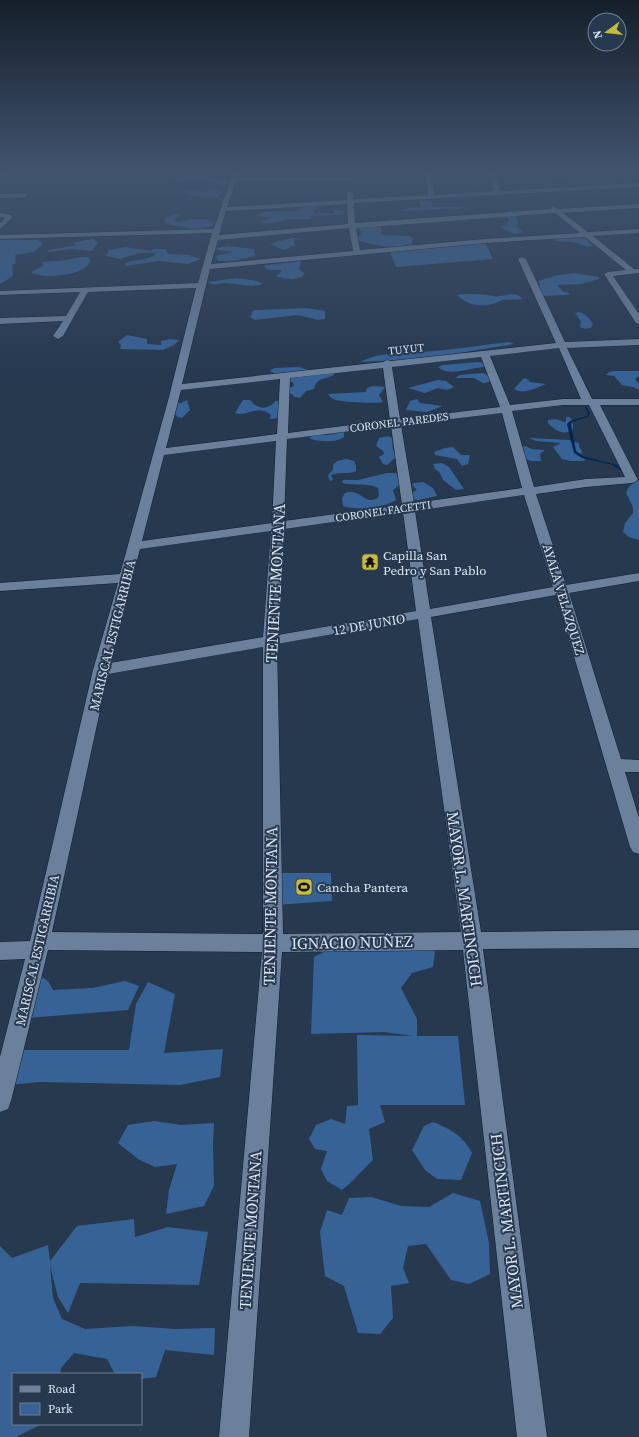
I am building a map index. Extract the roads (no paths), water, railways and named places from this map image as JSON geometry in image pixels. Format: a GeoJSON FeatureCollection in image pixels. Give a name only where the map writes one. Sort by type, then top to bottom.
{"type":"FeatureCollection","features":[{"type":"Feature","properties":{"kind":"street","name":"MARISCAL ESTIGARRIBIA"},"geometry":{"type":"LineString","coordinates":[[0,1102],[39,945],[101,670],[127,578],[201,285],[215,239]]}},
{"type":"Feature","properties":{"kind":"street"},"geometry":{"type":"LineString","coordinates":[[355,239],[357,252]]}},
{"type":"Feature","properties":{"kind":"street"},"geometry":{"type":"LineString","coordinates":[[206,267],[357,252],[522,239]]}},
{"type":"Feature","properties":{"kind":"street"},"geometry":{"type":"LineString","coordinates":[[593,239],[636,271]]}},
{"type":"Feature","properties":{"kind":"street"},"geometry":{"type":"LineString","coordinates":[[522,259],[562,345],[591,402]]}},
{"type":"Feature","properties":{"kind":"street"},"geometry":{"type":"LineString","coordinates":[[636,271],[608,274],[639,321]]}},
{"type":"Feature","properties":{"kind":"street"},"geometry":{"type":"LineString","coordinates":[[0,293],[201,285]]}},
{"type":"Feature","properties":{"kind":"street"},"geometry":{"type":"LineString","coordinates":[[58,336],[86,289]]}},
{"type":"Feature","properties":{"kind":"street"},"geometry":{"type":"LineString","coordinates":[[0,321],[69,318]]}},
{"type":"Feature","properties":{"kind":"street","name":"TUYUT"},"geometry":{"type":"LineString","coordinates":[[176,388],[387,363],[562,345],[639,342]]}},
{"type":"Feature","properties":{"kind":"street","name":"AYALA VELAZQUEZ"},"geometry":{"type":"LineString","coordinates":[[484,353],[506,409],[529,491],[561,590],[639,847]]}},
{"type":"Feature","properties":{"kind":"street","name":"MAYOR L. MARTINCICH"},"geometry":{"type":"LineString","coordinates":[[387,363],[397,422],[423,614],[472,941],[532,1437]]}},
{"type":"Feature","properties":{"kind":"street","name":"TENIENTE MONTANA"},"geometry":{"type":"LineString","coordinates":[[234,1437],[272,943],[270,640],[278,526],[285,375]]}},
{"type":"Feature","properties":{"kind":"street","name":"CORONEL PAREDES"},"geometry":{"type":"LineString","coordinates":[[159,452],[563,402],[639,402]]}},
{"type":"Feature","properties":{"kind":"street","name":"CORONEL FACETTI"},"geometry":{"type":"LineString","coordinates":[[134,546],[586,483],[632,480],[591,402]]}},
{"type":"Feature","properties":{"kind":"street","name":"12 DE JUNIO"},"geometry":{"type":"LineString","coordinates":[[101,670],[637,577]]}},
{"type":"Feature","properties":{"kind":"street"},"geometry":{"type":"LineString","coordinates":[[0,587],[127,578]]}},
{"type":"Feature","properties":{"kind":"street"},"geometry":{"type":"LineString","coordinates":[[615,765],[639,766]]}},
{"type":"Feature","properties":{"kind":"street","name":"IGNACIO NUÑEZ"},"geometry":{"type":"LineString","coordinates":[[0,951],[39,945],[639,939]]}},
{"type":"Feature","properties":{"kind":"place","name":"Capilla San Pedro y San Pablo"},"geometry":{"type":"Point","coordinates":[370,562]}},
{"type":"Feature","properties":{"kind":"place","name":"Cancha Pantera"},"geometry":{"type":"Point","coordinates":[304,887]}}]}
